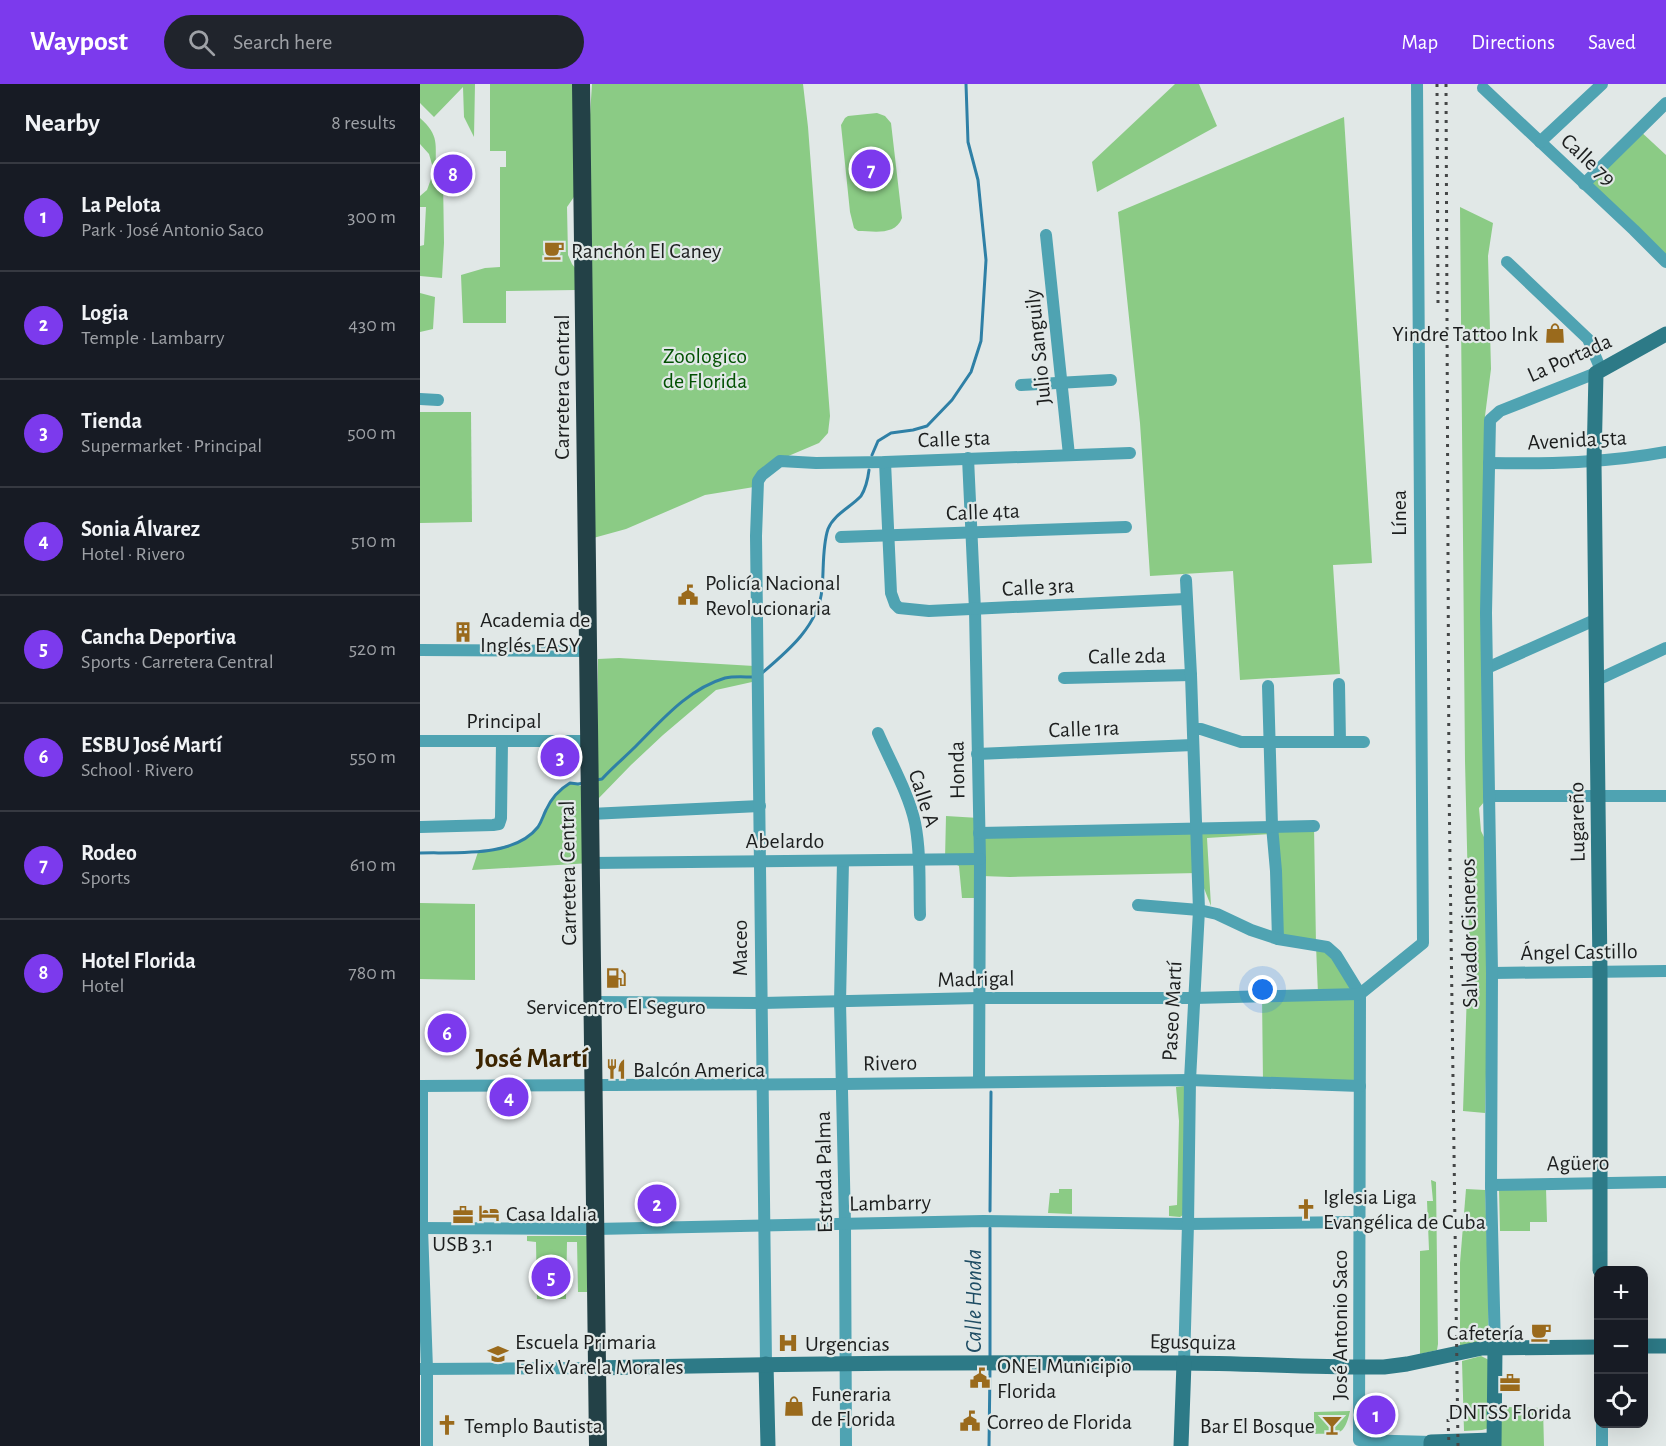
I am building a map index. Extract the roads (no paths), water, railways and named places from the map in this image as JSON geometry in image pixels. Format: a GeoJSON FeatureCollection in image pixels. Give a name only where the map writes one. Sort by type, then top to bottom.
{"type":"FeatureCollection","features":[{"type":"Feature","properties":{"kind":"highway","name":"Carretera Central"},"geometry":{"type":"LineString","coordinates":[[581,84],[598,1446]]}},
{"type":"Feature","properties":{"kind":"street","name":"Línea"},"geometry":{"type":"LineString","coordinates":[[1360,994],[1424,943],[1417,84]]}},
{"type":"Feature","properties":{"kind":"street"},"geometry":{"type":"LineString","coordinates":[[1540,142],[1602,84]]}},
{"type":"Feature","properties":{"kind":"street","name":"Calle 79"},"geometry":{"type":"LineString","coordinates":[[1483,88],[1666,262]]}},
{"type":"Feature","properties":{"kind":"street"},"geometry":{"type":"LineString","coordinates":[[1584,184],[1666,103]]}},
{"type":"Feature","properties":{"kind":"street","name":"Julio Sanguily"},"geometry":{"type":"LineString","coordinates":[[1046,235],[1069,454]]}},
{"type":"Feature","properties":{"kind":"street"},"geometry":{"type":"LineString","coordinates":[[1507,262],[1588,339],[1598,371]]}},
{"type":"Feature","properties":{"kind":"street","name":"La Portada"},"geometry":{"type":"LineString","coordinates":[[1490,420],[1500,411],[1598,371],[1666,334]]}},
{"type":"Feature","properties":{"kind":"street","name":"Lugareño"},"geometry":{"type":"LineString","coordinates":[[1598,371],[1594,462],[1600,972],[1600,1266]]}},
{"type":"Feature","properties":{"kind":"street"},"geometry":{"type":"LineString","coordinates":[[1022,385],[1111,381]]}},
{"type":"Feature","properties":{"kind":"street"},"geometry":{"type":"LineString","coordinates":[[420,399],[438,400]]}},
{"type":"Feature","properties":{"kind":"street","name":"Salvador Cisneros"},"geometry":{"type":"LineString","coordinates":[[1490,420],[1486,613],[1492,973],[1491,1185],[1495,1348],[1494,1443]]}},
{"type":"Feature","properties":{"kind":"street","name":"Avenida 5ta"},"geometry":{"type":"LineString","coordinates":[[1490,463],[1594,462],[1632,459],[1666,452]]}},
{"type":"Feature","properties":{"kind":"street","name":"Calle 5ta"},"geometry":{"type":"LineString","coordinates":[[780,461],[885,462],[1130,453]]}},
{"type":"Feature","properties":{"kind":"street","name":"Honda"},"geometry":{"type":"LineString","coordinates":[[968,458],[975,610],[976,754],[980,859],[979,1082]]}},
{"type":"Feature","properties":{"kind":"street","name":"Maceo"},"geometry":{"type":"LineString","coordinates":[[768,1446],[755,511],[758,481],[780,461]]}},
{"type":"Feature","properties":{"kind":"street"},"geometry":{"type":"LineString","coordinates":[[885,462],[889,537]]}},
{"type":"Feature","properties":{"kind":"street","name":"Calle 4ta"},"geometry":{"type":"LineString","coordinates":[[841,537],[1126,527]]}},
{"type":"Feature","properties":{"kind":"street","name":"Calle 3ra"},"geometry":{"type":"LineString","coordinates":[[889,537],[891,593],[899,608],[929,612],[1186,599]]}},
{"type":"Feature","properties":{"kind":"street","name":"Paseo Martí"},"geometry":{"type":"LineString","coordinates":[[1181,1446],[1190,1080],[1199,910],[1186,580]]}},
{"type":"Feature","properties":{"kind":"street"},"geometry":{"type":"LineString","coordinates":[[1487,668],[1597,620]]}},
{"type":"Feature","properties":{"kind":"street"},"geometry":{"type":"LineString","coordinates":[[1597,680],[1666,648]]}},
{"type":"Feature","properties":{"kind":"street"},"geometry":{"type":"LineString","coordinates":[[420,650],[588,651]]}},
{"type":"Feature","properties":{"kind":"street","name":"Calle 2da"},"geometry":{"type":"LineString","coordinates":[[1064,678],[1191,675]]}},
{"type":"Feature","properties":{"kind":"street"},"geometry":{"type":"LineString","coordinates":[[1339,684],[1340,742]]}},
{"type":"Feature","properties":{"kind":"street"},"geometry":{"type":"LineString","coordinates":[[1268,686],[1278,939]]}},
{"type":"Feature","properties":{"kind":"street"},"geometry":{"type":"LineString","coordinates":[[1193,729],[1201,729],[1241,742],[1364,742]]}},
{"type":"Feature","properties":{"kind":"street","name":"Calle A"},"geometry":{"type":"LineString","coordinates":[[878,734],[910,806],[917,838],[920,915]]}},
{"type":"Feature","properties":{"kind":"street","name":"Principal"},"geometry":{"type":"LineString","coordinates":[[420,741],[589,741]]}},
{"type":"Feature","properties":{"kind":"street"},"geometry":{"type":"LineString","coordinates":[[420,827],[499,824],[502,741]]}},
{"type":"Feature","properties":{"kind":"street","name":"Calle 1ra"},"geometry":{"type":"LineString","coordinates":[[976,754],[1193,745]]}},
{"type":"Feature","properties":{"kind":"street"},"geometry":{"type":"LineString","coordinates":[[1489,796],[1666,796]]}},
{"type":"Feature","properties":{"kind":"street"},"geometry":{"type":"LineString","coordinates":[[590,814],[760,806]]}},
{"type":"Feature","properties":{"kind":"street"},"geometry":{"type":"LineString","coordinates":[[979,833],[1314,826]]}},
{"type":"Feature","properties":{"kind":"street","name":"Abelardo"},"geometry":{"type":"LineString","coordinates":[[591,863],[980,859]]}},
{"type":"Feature","properties":{"kind":"street","name":"Estrada Palma"},"geometry":{"type":"LineString","coordinates":[[843,861],[840,1002],[845,1224],[846,1446]]}},
{"type":"Feature","properties":{"kind":"street"},"geometry":{"type":"LineString","coordinates":[[1138,905],[1199,910],[1217,914],[1251,930],[1278,939],[1327,947],[1336,955],[1360,994]]}},
{"type":"Feature","properties":{"kind":"street","name":"Ángel Castillo"},"geometry":{"type":"LineString","coordinates":[[1492,973],[1666,971]]}},
{"type":"Feature","properties":{"kind":"street","name":"Madrigal"},"geometry":{"type":"LineString","coordinates":[[592,1002],[761,1003],[1360,994]]}},
{"type":"Feature","properties":{"kind":"street","name":"José Antonio Saco"},"geometry":{"type":"LineString","coordinates":[[1360,994],[1359,1367],[1365,1442]]}},
{"type":"Feature","properties":{"kind":"street","name":"Rivero"},"geometry":{"type":"LineString","coordinates":[[421,1086],[1190,1080],[1360,1086]]}},
{"type":"Feature","properties":{"kind":"street"},"geometry":{"type":"LineString","coordinates":[[421,1086],[421,1228],[427,1446]]}},
{"type":"Feature","properties":{"kind":"street","name":"Agüero"},"geometry":{"type":"LineString","coordinates":[[1491,1185],[1666,1182]]}},
{"type":"Feature","properties":{"kind":"street","name":"Lambarry"},"geometry":{"type":"LineString","coordinates":[[421,1228],[595,1229],[996,1221],[1188,1224],[1360,1222]]}},
{"type":"Feature","properties":{"kind":"street"},"geometry":{"type":"LineString","coordinates":[[1648,1346],[1666,1346]]}},
{"type":"Feature","properties":{"kind":"street","name":"Egusquiza"},"geometry":{"type":"LineString","coordinates":[[424,1370],[992,1362],[1384,1367],[1482,1348],[1594,1347]]}},
{"type":"Feature","properties":{"kind":"street"},"geometry":{"type":"LineString","coordinates":[[1602,1428],[1602,1446]]}},
{"type":"Feature","properties":{"kind":"street"},"geometry":{"type":"LineString","coordinates":[[1365,1442],[1494,1443]]}},
{"type":"Feature","properties":{"kind":"waterway"},"geometry":{"type":"LineString","coordinates":[[872,455],[878,441],[891,433],[927,426],[952,400],[971,372],[981,341],[986,260],[978,180],[968,142],[966,84]]}},
{"type":"Feature","properties":{"kind":"waterway"},"geometry":{"type":"LineString","coordinates":[[762,673],[782,656],[809,626],[820,602],[828,529],[838,515],[861,496],[869,470]]}},
{"type":"Feature","properties":{"kind":"waterway"},"geometry":{"type":"LineString","coordinates":[[596,780],[602,779],[687,697],[725,678],[753,677]]}},
{"type":"Feature","properties":{"kind":"waterway"},"geometry":{"type":"LineString","coordinates":[[420,853],[466,853],[499,849],[514,844],[527,837],[538,827],[550,802],[563,788],[570,783],[584,783]]}},
{"type":"Feature","properties":{"kind":"waterway","name":"Calle Honda"},"geometry":{"type":"LineString","coordinates":[[990,1211],[991,1092]]}},
{"type":"Feature","properties":{"kind":"waterway","name":"Calle Honda"},"geometry":{"type":"LineString","coordinates":[[990,1228],[990,1358]]}},
{"type":"Feature","properties":{"kind":"waterway","name":"Calle Honda"},"geometry":{"type":"LineString","coordinates":[[989,1446],[990,1368]]}},
{"type":"Feature","properties":{"kind":"railway"},"geometry":{"type":"LineString","coordinates":[[1437,84],[1438,303]]}},
{"type":"Feature","properties":{"kind":"railway"},"geometry":{"type":"LineString","coordinates":[[1446,84],[1449,784],[1458,1446]]}},
{"type":"Feature","properties":{"kind":"railway"},"geometry":{"type":"LineString","coordinates":[[1448,1419],[1449,1446]]}},
{"type":"Feature","properties":{"kind":"place","name":"Rodeo"},"geometry":{"type":"Point","coordinates":[871,169]}},
{"type":"Feature","properties":{"kind":"place","name":"Hotel Florida"},"geometry":{"type":"Point","coordinates":[453,174]}},
{"type":"Feature","properties":{"kind":"place","name":"Ranchón El Caney"},"geometry":{"type":"Point","coordinates":[554,250]}},
{"type":"Feature","properties":{"kind":"place","name":"Yindre Tattoo Ink"},"geometry":{"type":"Point","coordinates":[1555,333]}},
{"type":"Feature","properties":{"kind":"place","name":"Policía Nacional Revolucionaria"},"geometry":{"type":"Point","coordinates":[688,595]}},
{"type":"Feature","properties":{"kind":"place","name":"Academia de Inglés EASY"},"geometry":{"type":"Point","coordinates":[463,632]}},
{"type":"Feature","properties":{"kind":"place","name":"Tienda"},"geometry":{"type":"Point","coordinates":[560,757]}},
{"type":"Feature","properties":{"kind":"place","name":"Servicentro El Seguro"},"geometry":{"type":"Point","coordinates":[616,978]}},
{"type":"Feature","properties":{"kind":"place","name":"ESBU José Martí"},"geometry":{"type":"Point","coordinates":[447,1033]}},
{"type":"Feature","properties":{"kind":"place","name":"Balcón America"},"geometry":{"type":"Point","coordinates":[616,1069]}},
{"type":"Feature","properties":{"kind":"place","name":"Sonia Álvarez"},"geometry":{"type":"Point","coordinates":[509,1097]}},
{"type":"Feature","properties":{"kind":"place","name":"Logia"},"geometry":{"type":"Point","coordinates":[657,1204]}},
{"type":"Feature","properties":{"kind":"place","name":"Iglesia Liga Evangélica de Cuba"},"geometry":{"type":"Point","coordinates":[1306,1209]}},
{"type":"Feature","properties":{"kind":"place","name":"Casa Idalia"},"geometry":{"type":"Point","coordinates":[489,1213]}},
{"type":"Feature","properties":{"kind":"place","name":"USB 3.1"},"geometry":{"type":"Point","coordinates":[463,1215]}},
{"type":"Feature","properties":{"kind":"place","name":"Cancha Deportiva"},"geometry":{"type":"Point","coordinates":[551,1277]}},
{"type":"Feature","properties":{"kind":"place","name":"Cafetería"},"geometry":{"type":"Point","coordinates":[1541,1332]}},
{"type":"Feature","properties":{"kind":"place","name":"Urgencias"},"geometry":{"type":"Point","coordinates":[788,1343]}},
{"type":"Feature","properties":{"kind":"place","name":"Escuela Primaria Felix Varela Morales"},"geometry":{"type":"Point","coordinates":[498,1354]}},
{"type":"Feature","properties":{"kind":"place","name":"ONEI Municipio Florida"},"geometry":{"type":"Point","coordinates":[980,1378]}},
{"type":"Feature","properties":{"kind":"place","name":"DNTSS Florida"},"geometry":{"type":"Point","coordinates":[1510,1383]}},
{"type":"Feature","properties":{"kind":"place","name":"Funeraria de Florida"},"geometry":{"type":"Point","coordinates":[794,1406]}},
{"type":"Feature","properties":{"kind":"place","name":"La Pelota"},"geometry":{"type":"Point","coordinates":[1376,1415]}},
{"type":"Feature","properties":{"kind":"place","name":"Correo de Florida"},"geometry":{"type":"Point","coordinates":[970,1421]}},
{"type":"Feature","properties":{"kind":"place","name":"Templo Bautista"},"geometry":{"type":"Point","coordinates":[447,1425]}},
{"type":"Feature","properties":{"kind":"place","name":"Bar El Bosque"},"geometry":{"type":"Point","coordinates":[1332,1425]}},
{"type":"Feature","properties":{"kind":"district","name":"José Martí"},"geometry":{"type":"Point","coordinates":[532,1057]}},
{"type":"Feature","properties":{"kind":"park label","name":"Zoologico de Florida"},"geometry":{"type":"Point","coordinates":[705,368]}}]}
